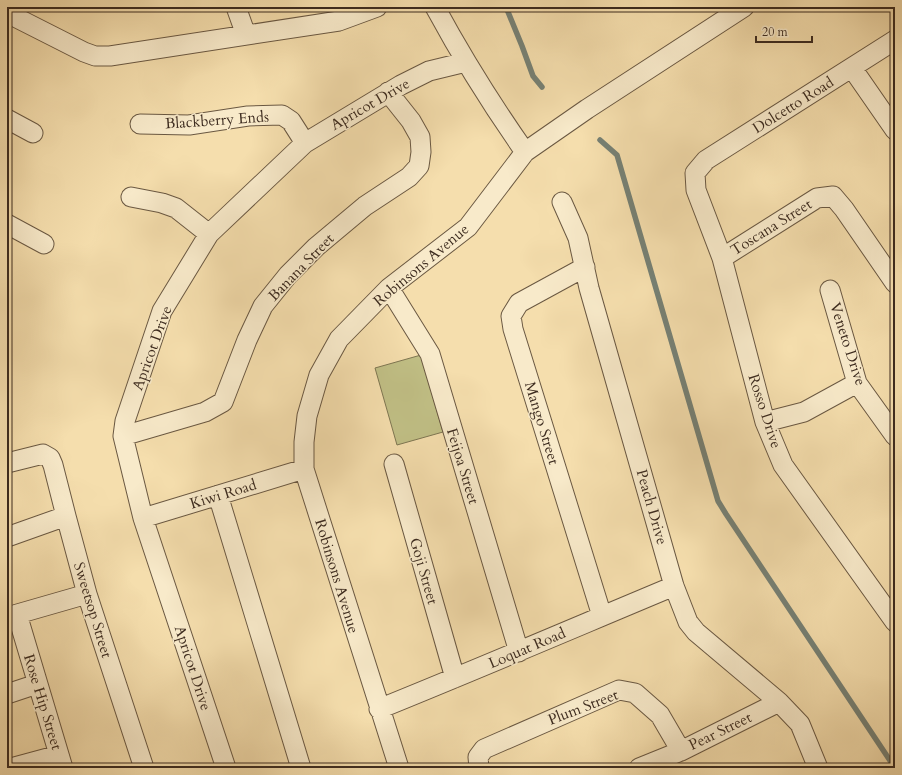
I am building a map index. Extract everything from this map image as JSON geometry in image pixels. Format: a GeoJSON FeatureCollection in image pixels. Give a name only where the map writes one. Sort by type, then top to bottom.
{"type":"FeatureCollection","features":[{"type":"Feature","properties":{"kind":"street"},"geometry":{"type":"LineString","coordinates":[[236,7],[246,35]]}},
{"type":"Feature","properties":{"kind":"street"},"geometry":{"type":"LineString","coordinates":[[7,12],[84,52],[96,56],[110,56],[246,35],[337,14],[378,7]]}},
{"type":"Feature","properties":{"kind":"street"},"geometry":{"type":"LineString","coordinates":[[435,7],[466,62],[503,121],[525,152]]}},
{"type":"Feature","properties":{"kind":"street","name":"Robinsons Avenue"},"geometry":{"type":"LineString","coordinates":[[399,768],[304,469],[304,442],[307,416],[319,375],[339,339],[389,288],[468,227],[525,152],[587,109],[744,7]]}},
{"type":"Feature","properties":{"kind":"street","name":"Dolcetto Road"},"geometry":{"type":"LineString","coordinates":[[695,173],[706,160],[895,40]]}},
{"type":"Feature","properties":{"kind":"street","name":"Apricot Drive"},"geometry":{"type":"LineString","coordinates":[[226,768],[143,518],[123,436],[125,421],[162,311],[209,234],[305,143],[401,85],[429,71],[466,62]]}},
{"type":"Feature","properties":{"kind":"street"},"geometry":{"type":"LineString","coordinates":[[852,68],[895,130]]}},
{"type":"Feature","properties":{"kind":"street","name":"Banana Street"},"geometry":{"type":"LineString","coordinates":[[123,436],[205,412],[223,402],[247,340],[264,306],[288,275],[316,247],[366,206],[409,177],[418,166],[421,152],[420,137],[411,121],[388,92]]}},
{"type":"Feature","properties":{"kind":"street","name":"Blackberry Ends"},"geometry":{"type":"LineString","coordinates":[[140,124],[189,125],[248,116],[282,116],[291,121],[305,143]]}},
{"type":"Feature","properties":{"kind":"street"},"geometry":{"type":"LineString","coordinates":[[7,119],[33,133]]}},
{"type":"Feature","properties":{"kind":"street","name":"Rosso Drive"},"geometry":{"type":"LineString","coordinates":[[695,173],[696,190],[722,258],[765,422],[783,465],[895,622]]}},
{"type":"Feature","properties":{"kind":"street","name":"Toscana Street"},"geometry":{"type":"LineString","coordinates":[[722,258],[817,198],[833,196],[844,209],[895,283]]}},
{"type":"Feature","properties":{"kind":"street"},"geometry":{"type":"LineString","coordinates":[[130,197],[162,203],[176,208],[209,234]]}},
{"type":"Feature","properties":{"kind":"street","name":"Peach Drive"},"geometry":{"type":"LineString","coordinates":[[562,202],[578,238],[589,288],[674,586],[688,622],[696,632],[779,702],[800,724],[818,768]]}},
{"type":"Feature","properties":{"kind":"street"},"geometry":{"type":"LineString","coordinates":[[7,224],[44,244]]}},
{"type":"Feature","properties":{"kind":"street","name":"Mango Street"},"geometry":{"type":"LineString","coordinates":[[585,268],[519,303],[511,316],[513,329],[602,616]]}},
{"type":"Feature","properties":{"kind":"street","name":"Feijoa Street"},"geometry":{"type":"LineString","coordinates":[[389,288],[430,354],[519,652]]}},
{"type":"Feature","properties":{"kind":"street","name":"Veneto Drive"},"geometry":{"type":"LineString","coordinates":[[830,290],[857,383],[895,436]]}},
{"type":"Feature","properties":{"kind":"street"},"geometry":{"type":"LineString","coordinates":[[765,422],[804,412],[857,383]]}},
{"type":"Feature","properties":{"kind":"street","name":"Sweetsop Street"},"geometry":{"type":"LineString","coordinates":[[7,463],[43,454],[50,458],[88,594],[144,768]]}},
{"type":"Feature","properties":{"kind":"street","name":"Goji Street"},"geometry":{"type":"LineString","coordinates":[[394,464],[455,678]]}},
{"type":"Feature","properties":{"kind":"street","name":"Kiwi Road"},"geometry":{"type":"LineString","coordinates":[[143,518],[304,469]]}},
{"type":"Feature","properties":{"kind":"street"},"geometry":{"type":"LineString","coordinates":[[218,496],[301,768]]}},
{"type":"Feature","properties":{"kind":"street"},"geometry":{"type":"LineString","coordinates":[[7,536],[66,516]]}},
{"type":"Feature","properties":{"kind":"street","name":"Loquat Road"},"geometry":{"type":"LineString","coordinates":[[379,709],[519,652],[674,586]]}},
{"type":"Feature","properties":{"kind":"street","name":"Rose Hip Street"},"geometry":{"type":"LineString","coordinates":[[61,761],[37,684],[12,616],[88,594]]}},
{"type":"Feature","properties":{"kind":"street"},"geometry":{"type":"LineString","coordinates":[[7,694],[37,684]]}},
{"type":"Feature","properties":{"kind":"street","name":"Plum Street"},"geometry":{"type":"LineString","coordinates":[[479,768],[478,757],[484,749],[619,690],[635,693],[660,715],[681,751]]}},
{"type":"Feature","properties":{"kind":"street","name":"Pear Street"},"geometry":{"type":"LineString","coordinates":[[639,768],[681,751],[779,702]]}},
{"type":"Feature","properties":{"kind":"street"},"geometry":{"type":"LineString","coordinates":[[11,768],[61,761]]}},
{"type":"Feature","properties":{"kind":"shaded area"},"geometry":{"type":"Polygon","coordinates":[[[421,355],[443,432],[397,445],[375,368],[421,355]]]}},
{"type":"Feature","properties":{"kind":"waterway"},"geometry":{"type":"LineString","coordinates":[[506,7],[533,76],[542,87]]}},
{"type":"Feature","properties":{"kind":"waterway"},"geometry":{"type":"LineString","coordinates":[[600,140],[617,155],[718,501],[895,768]]}}]}
